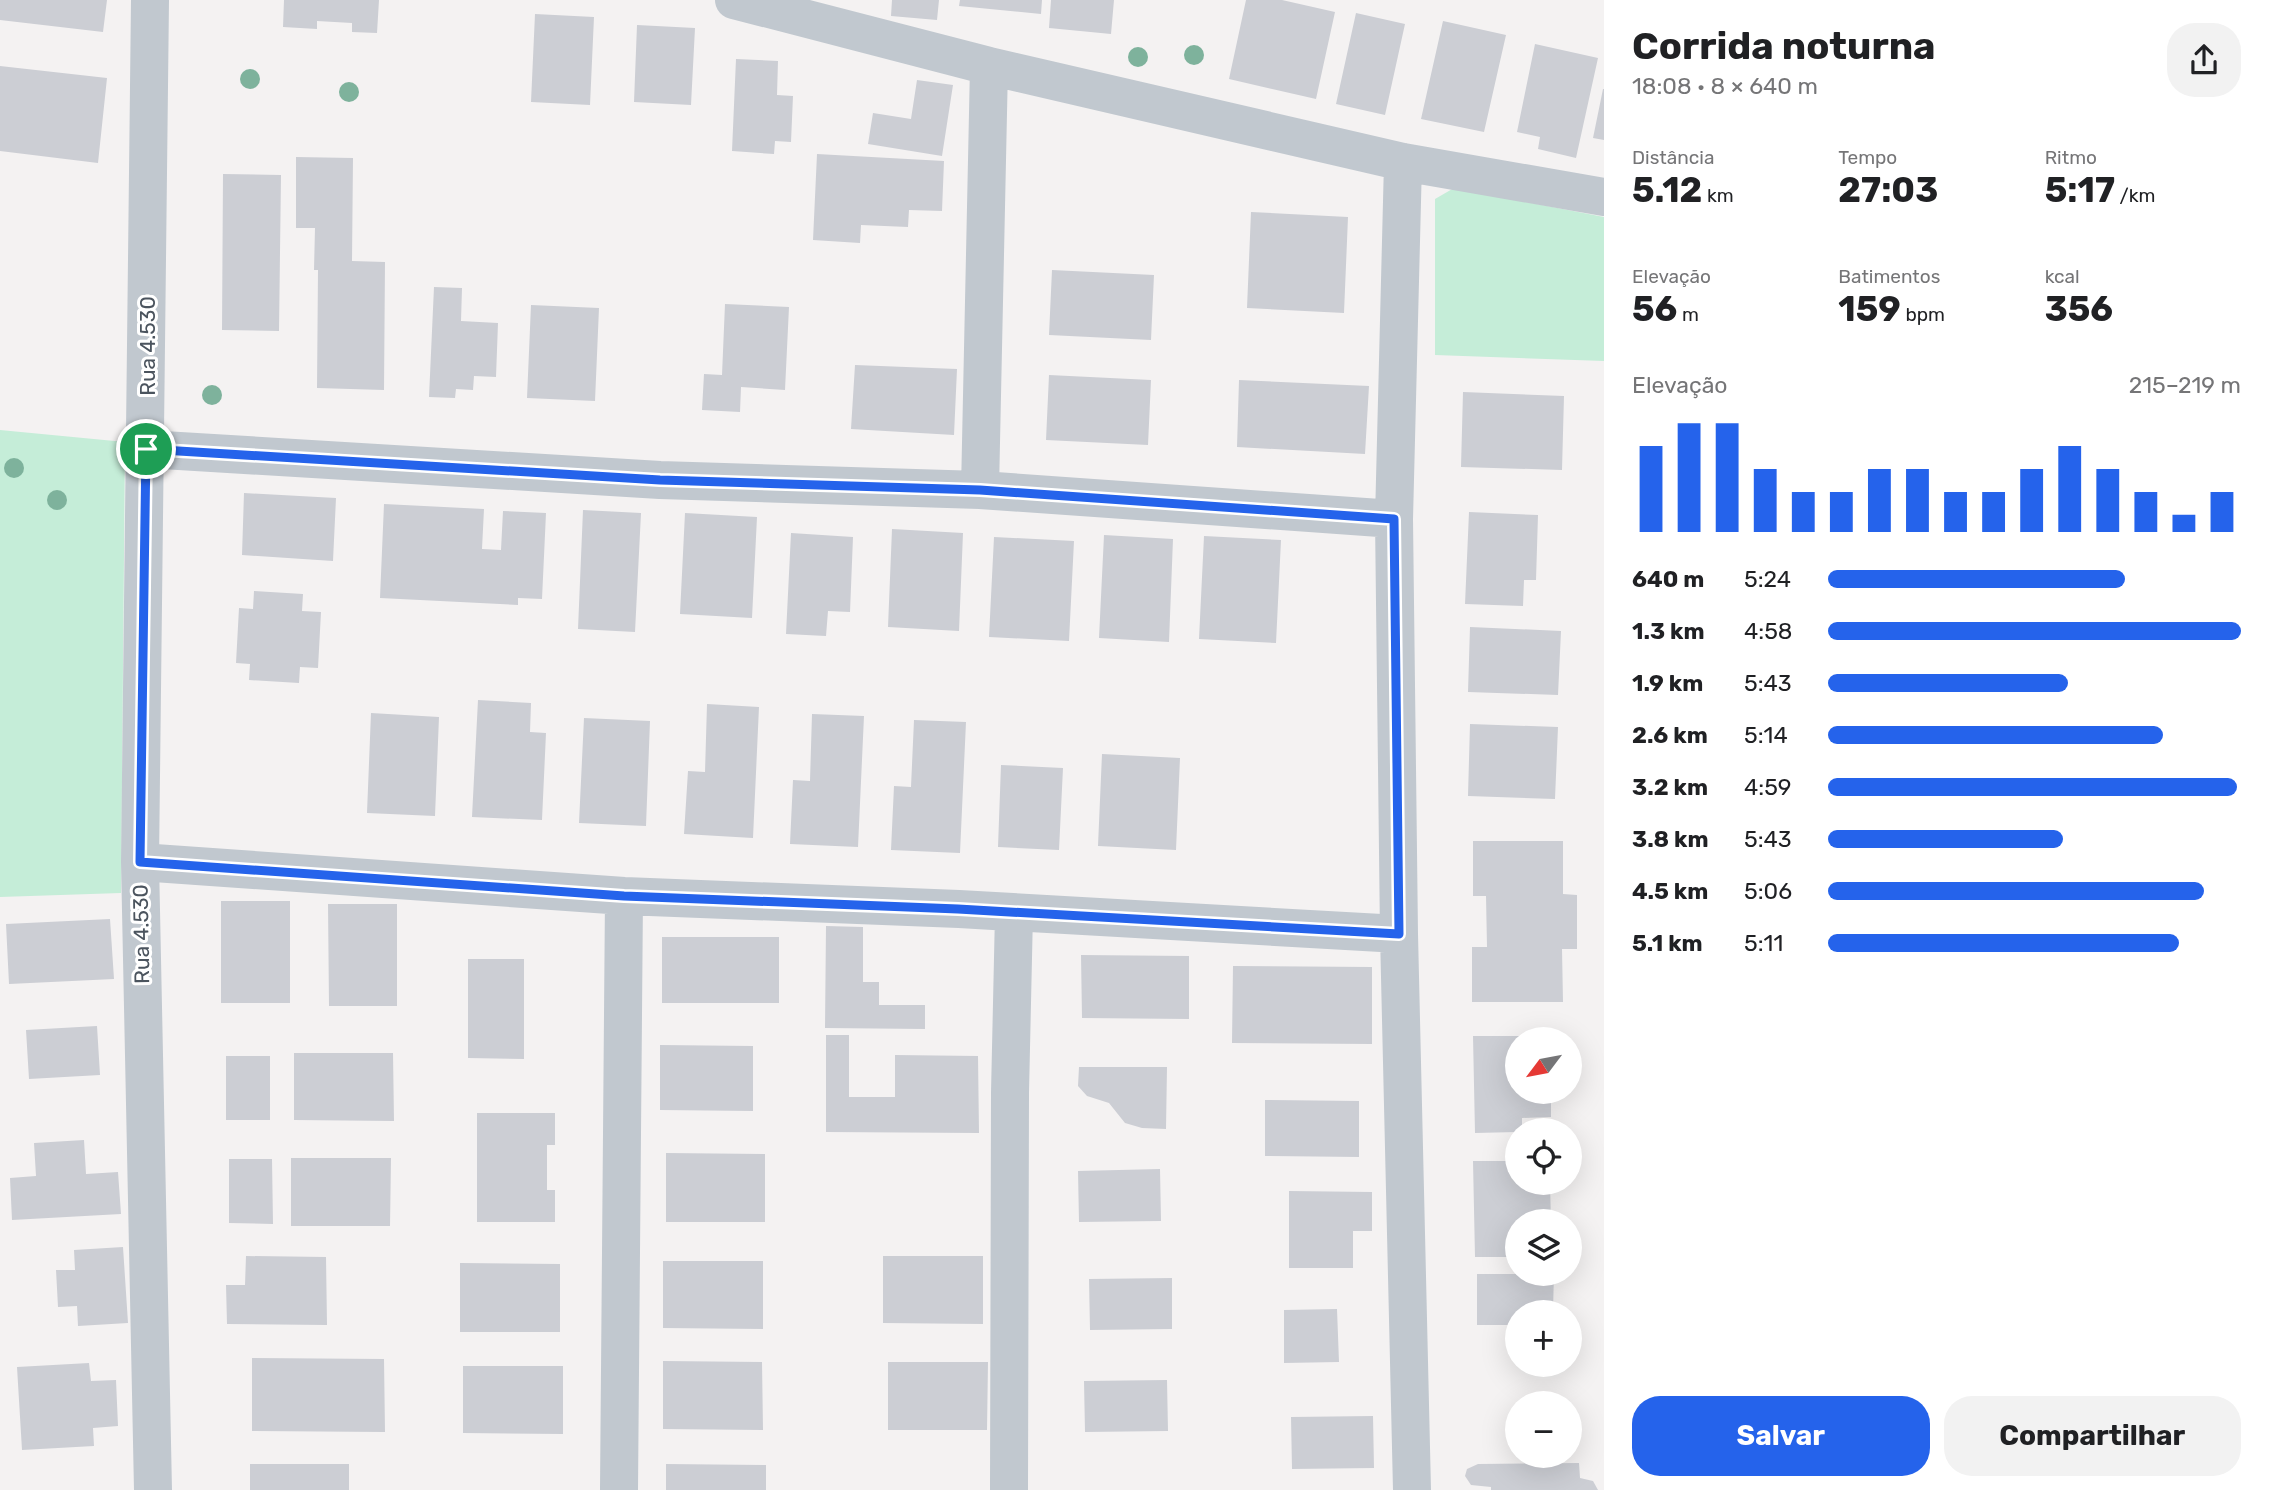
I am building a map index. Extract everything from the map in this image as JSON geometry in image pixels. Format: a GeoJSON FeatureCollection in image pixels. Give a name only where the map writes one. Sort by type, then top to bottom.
{"type":"FeatureCollection","features":[{"type":"Feature","properties":{"kind":"street","name":"Rua 4.530"},"geometry":{"type":"LineString","coordinates":[[150,0],[140,862],[153,1490]]}},
{"type":"Feature","properties":{"kind":"street"},"geometry":{"type":"LineString","coordinates":[[734,0],[989,66],[1403,162],[1604,197]]}},
{"type":"Feature","properties":{"kind":"street"},"geometry":{"type":"LineString","coordinates":[[980,490],[989,66]]}},
{"type":"Feature","properties":{"kind":"street"},"geometry":{"type":"LineString","coordinates":[[1403,162],[1394,519],[1399,934],[1412,1490]]}},
{"type":"Feature","properties":{"kind":"street"},"geometry":{"type":"LineString","coordinates":[[146,449],[660,480],[980,490],[1394,519]]}},
{"type":"Feature","properties":{"kind":"street"},"geometry":{"type":"LineString","coordinates":[[140,862],[624,896],[1014,913],[1399,934]]}},
{"type":"Feature","properties":{"kind":"street"},"geometry":{"type":"LineString","coordinates":[[619,1490],[624,896]]}},
{"type":"Feature","properties":{"kind":"street"},"geometry":{"type":"LineString","coordinates":[[1009,1490],[1010,1093],[1014,913]]}},
{"type":"Feature","properties":{"kind":"green space"},"geometry":{"type":"Polygon","coordinates":[[[1454,188],[1604,217],[1604,361],[1435,355],[1435,199],[1454,188]]]}},
{"type":"Feature","properties":{"kind":"green space"},"geometry":{"type":"Polygon","coordinates":[[[0,430],[125,442],[121,893],[0,897],[0,430]]]}},
{"type":"Feature","properties":{"kind":"building"},"geometry":{"type":"Polygon","coordinates":[[[0,0],[107,0],[103,32],[0,20],[0,0]]]}},
{"type":"Feature","properties":{"kind":"building"},"geometry":{"type":"Polygon","coordinates":[[[284,0],[379,0],[377,33],[352,32],[352,23],[317,21],[317,29],[283,27],[284,0]]]}},
{"type":"Feature","properties":{"kind":"building"},"geometry":{"type":"Polygon","coordinates":[[[892,0],[939,0],[937,20],[891,16],[892,0]]]}},
{"type":"Feature","properties":{"kind":"building"},"geometry":{"type":"Polygon","coordinates":[[[960,0],[1042,0],[1041,14],[959,6],[960,0]]]}},
{"type":"Feature","properties":{"kind":"building"},"geometry":{"type":"Polygon","coordinates":[[[1051,0],[1114,0],[1111,34],[1049,28],[1051,0]]]}},
{"type":"Feature","properties":{"kind":"building"},"geometry":{"type":"Polygon","coordinates":[[[1246,0],[1282,0],[1335,12],[1316,99],[1229,79],[1246,0]]]}},
{"type":"Feature","properties":{"kind":"building"},"geometry":{"type":"Polygon","coordinates":[[[1356,13],[1405,24],[1385,115],[1336,104],[1356,13]]]}},
{"type":"Feature","properties":{"kind":"building"},"geometry":{"type":"Polygon","coordinates":[[[535,14],[594,17],[590,105],[531,102],[535,14]]]}},
{"type":"Feature","properties":{"kind":"building"},"geometry":{"type":"Polygon","coordinates":[[[1443,21],[1506,35],[1484,132],[1421,119],[1443,21]]]}},
{"type":"Feature","properties":{"kind":"building"},"geometry":{"type":"Polygon","coordinates":[[[637,25],[695,28],[691,105],[634,102],[637,25]]]}},
{"type":"Feature","properties":{"kind":"building"},"geometry":{"type":"Polygon","coordinates":[[[1535,44],[1598,58],[1576,158],[1538,149],[1540,137],[1517,132],[1535,44]]]}},
{"type":"Feature","properties":{"kind":"building"},"geometry":{"type":"Polygon","coordinates":[[[736,59],[778,61],[777,95],[793,96],[791,142],[775,141],[774,154],[732,151],[736,59]]]}},
{"type":"Feature","properties":{"kind":"building"},"geometry":{"type":"Polygon","coordinates":[[[0,66],[107,78],[98,163],[0,151],[0,66]]]}},
{"type":"Feature","properties":{"kind":"building"},"geometry":{"type":"Polygon","coordinates":[[[917,80],[953,85],[942,156],[868,144],[873,113],[911,119],[917,80]]]}},
{"type":"Feature","properties":{"kind":"building"},"geometry":{"type":"Polygon","coordinates":[[[1604,89],[1604,140],[1593,138],[1604,89]]]}},
{"type":"Feature","properties":{"kind":"building"},"geometry":{"type":"Polygon","coordinates":[[[817,154],[944,161],[942,211],[909,210],[908,227],[861,225],[860,243],[813,240],[817,154]]]}},
{"type":"Feature","properties":{"kind":"building"},"geometry":{"type":"Polygon","coordinates":[[[296,157],[353,158],[352,261],[385,262],[384,390],[317,388],[318,270],[314,270],[315,228],[296,228],[296,157]]]}},
{"type":"Feature","properties":{"kind":"building"},"geometry":{"type":"Polygon","coordinates":[[[223,174],[281,175],[279,331],[222,330],[223,174]]]}},
{"type":"Feature","properties":{"kind":"building"},"geometry":{"type":"Polygon","coordinates":[[[1251,212],[1348,217],[1344,313],[1247,308],[1251,212]]]}},
{"type":"Feature","properties":{"kind":"building"},"geometry":{"type":"Polygon","coordinates":[[[1052,270],[1154,275],[1151,340],[1049,335],[1052,270]]]}},
{"type":"Feature","properties":{"kind":"building"},"geometry":{"type":"Polygon","coordinates":[[[434,287],[462,288],[461,321],[498,323],[496,377],[474,376],[473,390],[456,389],[455,398],[429,397],[434,287]]]}},
{"type":"Feature","properties":{"kind":"building"},"geometry":{"type":"Polygon","coordinates":[[[725,304],[789,307],[785,390],[741,387],[740,412],[702,410],[704,374],[722,375],[725,304]]]}},
{"type":"Feature","properties":{"kind":"building"},"geometry":{"type":"Polygon","coordinates":[[[531,305],[599,308],[595,401],[527,398],[531,305]]]}},
{"type":"Feature","properties":{"kind":"building"},"geometry":{"type":"Polygon","coordinates":[[[855,365],[957,369],[954,435],[851,429],[855,365]]]}},
{"type":"Feature","properties":{"kind":"building"},"geometry":{"type":"Polygon","coordinates":[[[1049,375],[1151,380],[1148,445],[1046,440],[1049,375]]]}},
{"type":"Feature","properties":{"kind":"building"},"geometry":{"type":"Polygon","coordinates":[[[1239,380],[1369,386],[1365,454],[1237,447],[1239,380]]]}},
{"type":"Feature","properties":{"kind":"building"},"geometry":{"type":"Polygon","coordinates":[[[1463,392],[1564,396],[1562,470],[1461,467],[1463,392]]]}},
{"type":"Feature","properties":{"kind":"building"},"geometry":{"type":"Polygon","coordinates":[[[244,493],[336,498],[333,561],[242,555],[244,493]]]}},
{"type":"Feature","properties":{"kind":"building"},"geometry":{"type":"Polygon","coordinates":[[[384,504],[484,509],[482,549],[501,550],[503,511],[546,513],[542,599],[518,598],[518,605],[380,598],[384,504]]]}},
{"type":"Feature","properties":{"kind":"building"},"geometry":{"type":"Polygon","coordinates":[[[583,510],[641,513],[635,632],[578,629],[583,510]]]}},
{"type":"Feature","properties":{"kind":"building"},"geometry":{"type":"Polygon","coordinates":[[[1469,512],[1538,515],[1536,580],[1524,580],[1523,606],[1465,604],[1469,512]]]}},
{"type":"Feature","properties":{"kind":"building"},"geometry":{"type":"Polygon","coordinates":[[[685,513],[757,517],[752,618],[680,614],[685,513]]]}},
{"type":"Feature","properties":{"kind":"building"},"geometry":{"type":"Polygon","coordinates":[[[892,529],[963,533],[959,631],[888,627],[892,529]]]}},
{"type":"Feature","properties":{"kind":"building"},"geometry":{"type":"Polygon","coordinates":[[[791,533],[853,537],[850,612],[828,611],[826,636],[786,634],[791,533]]]}},
{"type":"Feature","properties":{"kind":"building"},"geometry":{"type":"Polygon","coordinates":[[[1104,535],[1173,539],[1169,642],[1099,638],[1104,535]]]}},
{"type":"Feature","properties":{"kind":"building"},"geometry":{"type":"Polygon","coordinates":[[[1204,536],[1281,540],[1276,643],[1199,639],[1204,536]]]}},
{"type":"Feature","properties":{"kind":"building"},"geometry":{"type":"Polygon","coordinates":[[[994,537],[1074,541],[1069,641],[989,637],[994,537]]]}},
{"type":"Feature","properties":{"kind":"building"},"geometry":{"type":"Polygon","coordinates":[[[254,591],[303,594],[302,611],[321,612],[318,668],[300,667],[299,683],[249,680],[250,664],[236,663],[239,608],[253,609],[254,591]]]}},
{"type":"Feature","properties":{"kind":"building"},"geometry":{"type":"Polygon","coordinates":[[[1470,627],[1561,631],[1558,695],[1468,692],[1470,627]]]}},
{"type":"Feature","properties":{"kind":"building"},"geometry":{"type":"Polygon","coordinates":[[[478,700],[531,703],[530,732],[546,733],[542,820],[472,817],[478,700]]]}},
{"type":"Feature","properties":{"kind":"building"},"geometry":{"type":"Polygon","coordinates":[[[707,704],[759,707],[753,838],[684,834],[688,771],[705,772],[707,704]]]}},
{"type":"Feature","properties":{"kind":"building"},"geometry":{"type":"Polygon","coordinates":[[[371,713],[439,717],[435,816],[367,813],[371,713]]]}},
{"type":"Feature","properties":{"kind":"building"},"geometry":{"type":"Polygon","coordinates":[[[812,714],[864,716],[858,847],[790,844],[793,780],[810,781],[812,714]]]}},
{"type":"Feature","properties":{"kind":"building"},"geometry":{"type":"Polygon","coordinates":[[[584,718],[650,721],[646,826],[579,823],[584,718]]]}},
{"type":"Feature","properties":{"kind":"building"},"geometry":{"type":"Polygon","coordinates":[[[914,720],[966,722],[960,853],[891,850],[894,786],[911,787],[914,720]]]}},
{"type":"Feature","properties":{"kind":"building"},"geometry":{"type":"Polygon","coordinates":[[[1470,724],[1558,727],[1555,799],[1468,796],[1470,724]]]}},
{"type":"Feature","properties":{"kind":"building"},"geometry":{"type":"Polygon","coordinates":[[[1102,754],[1180,758],[1176,850],[1098,846],[1102,754]]]}},
{"type":"Feature","properties":{"kind":"building"},"geometry":{"type":"Polygon","coordinates":[[[1001,765],[1063,768],[1059,850],[998,847],[1001,765]]]}},
{"type":"Feature","properties":{"kind":"building"},"geometry":{"type":"Polygon","coordinates":[[[1473,841],[1563,841],[1563,894],[1577,895],[1577,949],[1562,949],[1563,1002],[1472,1002],[1472,947],[1487,947],[1486,896],[1473,896],[1473,841]]]}},
{"type":"Feature","properties":{"kind":"building"},"geometry":{"type":"Polygon","coordinates":[[[221,901],[290,901],[290,1003],[221,1003],[221,901]]]}},
{"type":"Feature","properties":{"kind":"building"},"geometry":{"type":"Polygon","coordinates":[[[328,904],[397,904],[397,1006],[329,1006],[328,904]]]}},
{"type":"Feature","properties":{"kind":"building"},"geometry":{"type":"Polygon","coordinates":[[[110,919],[114,979],[9,984],[6,924],[110,919]]]}},
{"type":"Feature","properties":{"kind":"building"},"geometry":{"type":"Polygon","coordinates":[[[826,926],[863,927],[863,982],[879,982],[879,1005],[925,1005],[925,1029],[825,1028],[826,926]]]}},
{"type":"Feature","properties":{"kind":"building"},"geometry":{"type":"Polygon","coordinates":[[[662,937],[779,937],[779,1003],[662,1003],[662,937]]]}},
{"type":"Feature","properties":{"kind":"building"},"geometry":{"type":"Polygon","coordinates":[[[1081,955],[1189,956],[1189,1019],[1082,1018],[1081,955]]]}},
{"type":"Feature","properties":{"kind":"building"},"geometry":{"type":"Polygon","coordinates":[[[468,959],[524,959],[524,1059],[468,1058],[468,959]]]}},
{"type":"Feature","properties":{"kind":"building"},"geometry":{"type":"Polygon","coordinates":[[[1233,966],[1372,967],[1372,1044],[1232,1043],[1233,966]]]}},
{"type":"Feature","properties":{"kind":"building"},"geometry":{"type":"Polygon","coordinates":[[[97,1026],[100,1075],[29,1079],[26,1030],[97,1026]]]}},
{"type":"Feature","properties":{"kind":"building"},"geometry":{"type":"Polygon","coordinates":[[[826,1035],[849,1035],[849,1097],[895,1097],[895,1055],[978,1056],[979,1133],[826,1132],[826,1035]]]}},
{"type":"Feature","properties":{"kind":"building"},"geometry":{"type":"Polygon","coordinates":[[[1473,1036],[1505,1036],[1505,1104],[1551,1104],[1551,1117],[1505,1118],[1505,1132],[1475,1133],[1473,1036]]]}},
{"type":"Feature","properties":{"kind":"building"},"geometry":{"type":"Polygon","coordinates":[[[660,1045],[753,1046],[753,1111],[660,1110],[660,1045]]]}},
{"type":"Feature","properties":{"kind":"building"},"geometry":{"type":"Polygon","coordinates":[[[294,1053],[393,1053],[394,1121],[294,1120],[294,1053]]]}},
{"type":"Feature","properties":{"kind":"building"},"geometry":{"type":"Polygon","coordinates":[[[226,1056],[270,1056],[270,1120],[226,1120],[226,1056]]]}},
{"type":"Feature","properties":{"kind":"building"},"geometry":{"type":"Polygon","coordinates":[[[1079,1067],[1167,1067],[1166,1129],[1142,1128],[1125,1123],[1109,1103],[1087,1096],[1078,1086],[1079,1067]]]}},
{"type":"Feature","properties":{"kind":"building"},"geometry":{"type":"Polygon","coordinates":[[[1265,1100],[1359,1101],[1359,1157],[1265,1156],[1265,1100]]]}},
{"type":"Feature","properties":{"kind":"building"},"geometry":{"type":"Polygon","coordinates":[[[477,1113],[555,1113],[555,1145],[547,1145],[547,1190],[555,1190],[555,1222],[477,1222],[477,1113]]]}},
{"type":"Feature","properties":{"kind":"building"},"geometry":{"type":"Polygon","coordinates":[[[84,1140],[86,1174],[118,1172],[121,1214],[12,1220],[10,1178],[36,1176],[34,1143],[84,1140]]]}},
{"type":"Feature","properties":{"kind":"building"},"geometry":{"type":"Polygon","coordinates":[[[666,1153],[765,1154],[765,1222],[666,1222],[666,1153]]]}},
{"type":"Feature","properties":{"kind":"building"},"geometry":{"type":"Polygon","coordinates":[[[291,1158],[391,1158],[390,1226],[291,1226],[291,1158]]]}},
{"type":"Feature","properties":{"kind":"building"},"geometry":{"type":"Polygon","coordinates":[[[229,1159],[272,1159],[273,1224],[229,1223],[229,1159]]]}},
{"type":"Feature","properties":{"kind":"building"},"geometry":{"type":"Polygon","coordinates":[[[1473,1161],[1505,1161],[1505,1195],[1550,1195],[1551,1209],[1505,1209],[1505,1257],[1475,1257],[1473,1161]]]}},
{"type":"Feature","properties":{"kind":"building"},"geometry":{"type":"Polygon","coordinates":[[[1160,1169],[1161,1221],[1079,1222],[1078,1171],[1160,1169]]]}},
{"type":"Feature","properties":{"kind":"building"},"geometry":{"type":"Polygon","coordinates":[[[1289,1191],[1372,1192],[1372,1231],[1353,1231],[1353,1268],[1289,1268],[1289,1191]]]}},
{"type":"Feature","properties":{"kind":"building"},"geometry":{"type":"Polygon","coordinates":[[[123,1247],[128,1323],[78,1326],[77,1306],[58,1307],[56,1270],[75,1270],[74,1250],[123,1247]]]}},
{"type":"Feature","properties":{"kind":"building"},"geometry":{"type":"Polygon","coordinates":[[[246,1256],[326,1257],[327,1325],[227,1324],[226,1285],[245,1285],[246,1256]]]}},
{"type":"Feature","properties":{"kind":"building"},"geometry":{"type":"Polygon","coordinates":[[[883,1256],[983,1256],[983,1324],[883,1323],[883,1256]]]}},
{"type":"Feature","properties":{"kind":"building"},"geometry":{"type":"Polygon","coordinates":[[[663,1261],[763,1261],[763,1329],[663,1328],[663,1261]]]}},
{"type":"Feature","properties":{"kind":"building"},"geometry":{"type":"Polygon","coordinates":[[[460,1263],[560,1264],[560,1332],[460,1332],[460,1263]]]}},
{"type":"Feature","properties":{"kind":"building"},"geometry":{"type":"Polygon","coordinates":[[[1477,1274],[1505,1274],[1505,1286],[1554,1286],[1553,1300],[1505,1300],[1505,1325],[1477,1325],[1477,1274]]]}},
{"type":"Feature","properties":{"kind":"building"},"geometry":{"type":"Polygon","coordinates":[[[1172,1278],[1172,1329],[1090,1330],[1089,1279],[1172,1278]]]}},
{"type":"Feature","properties":{"kind":"building"},"geometry":{"type":"Polygon","coordinates":[[[1337,1309],[1339,1362],[1284,1363],[1284,1310],[1337,1309]]]}},
{"type":"Feature","properties":{"kind":"building"},"geometry":{"type":"Polygon","coordinates":[[[252,1358],[384,1359],[385,1432],[252,1431],[252,1358]]]}},
{"type":"Feature","properties":{"kind":"building"},"geometry":{"type":"Polygon","coordinates":[[[663,1361],[762,1362],[763,1430],[663,1429],[663,1361]]]}},
{"type":"Feature","properties":{"kind":"building"},"geometry":{"type":"Polygon","coordinates":[[[888,1362],[988,1362],[987,1430],[888,1430],[888,1362]]]}},
{"type":"Feature","properties":{"kind":"building"},"geometry":{"type":"Polygon","coordinates":[[[89,1363],[91,1381],[116,1380],[118,1426],[93,1428],[94,1446],[22,1450],[17,1367],[89,1363]]]}},
{"type":"Feature","properties":{"kind":"building"},"geometry":{"type":"Polygon","coordinates":[[[463,1366],[563,1366],[563,1434],[463,1433],[463,1366]]]}},
{"type":"Feature","properties":{"kind":"building"},"geometry":{"type":"Polygon","coordinates":[[[1167,1380],[1168,1431],[1085,1432],[1084,1381],[1167,1380]]]}},
{"type":"Feature","properties":{"kind":"building"},"geometry":{"type":"Polygon","coordinates":[[[1373,1416],[1374,1468],[1292,1469],[1291,1417],[1373,1416]]]}},
{"type":"Feature","properties":{"kind":"building"},"geometry":{"type":"Polygon","coordinates":[[[250,1464],[349,1464],[349,1490],[250,1490],[250,1464]]]}},
{"type":"Feature","properties":{"kind":"building"},"geometry":{"type":"Polygon","coordinates":[[[666,1464],[766,1465],[766,1490],[666,1490],[666,1464]]]}},
{"type":"Feature","properties":{"kind":"building"},"geometry":{"type":"Polygon","coordinates":[[[1478,1464],[1505,1464],[1505,1468],[1579,1468],[1580,1478],[1593,1481],[1598,1490],[1491,1490],[1491,1487],[1471,1485],[1465,1476],[1467,1469],[1478,1464]]]}},
{"type":"Feature","properties":{"kind":"route"},"geometry":{"type":"LineString","coordinates":[[146,449],[660,480],[980,490],[1394,519],[1399,934],[958,909],[624,896],[140,862],[146,449]]}}]}
